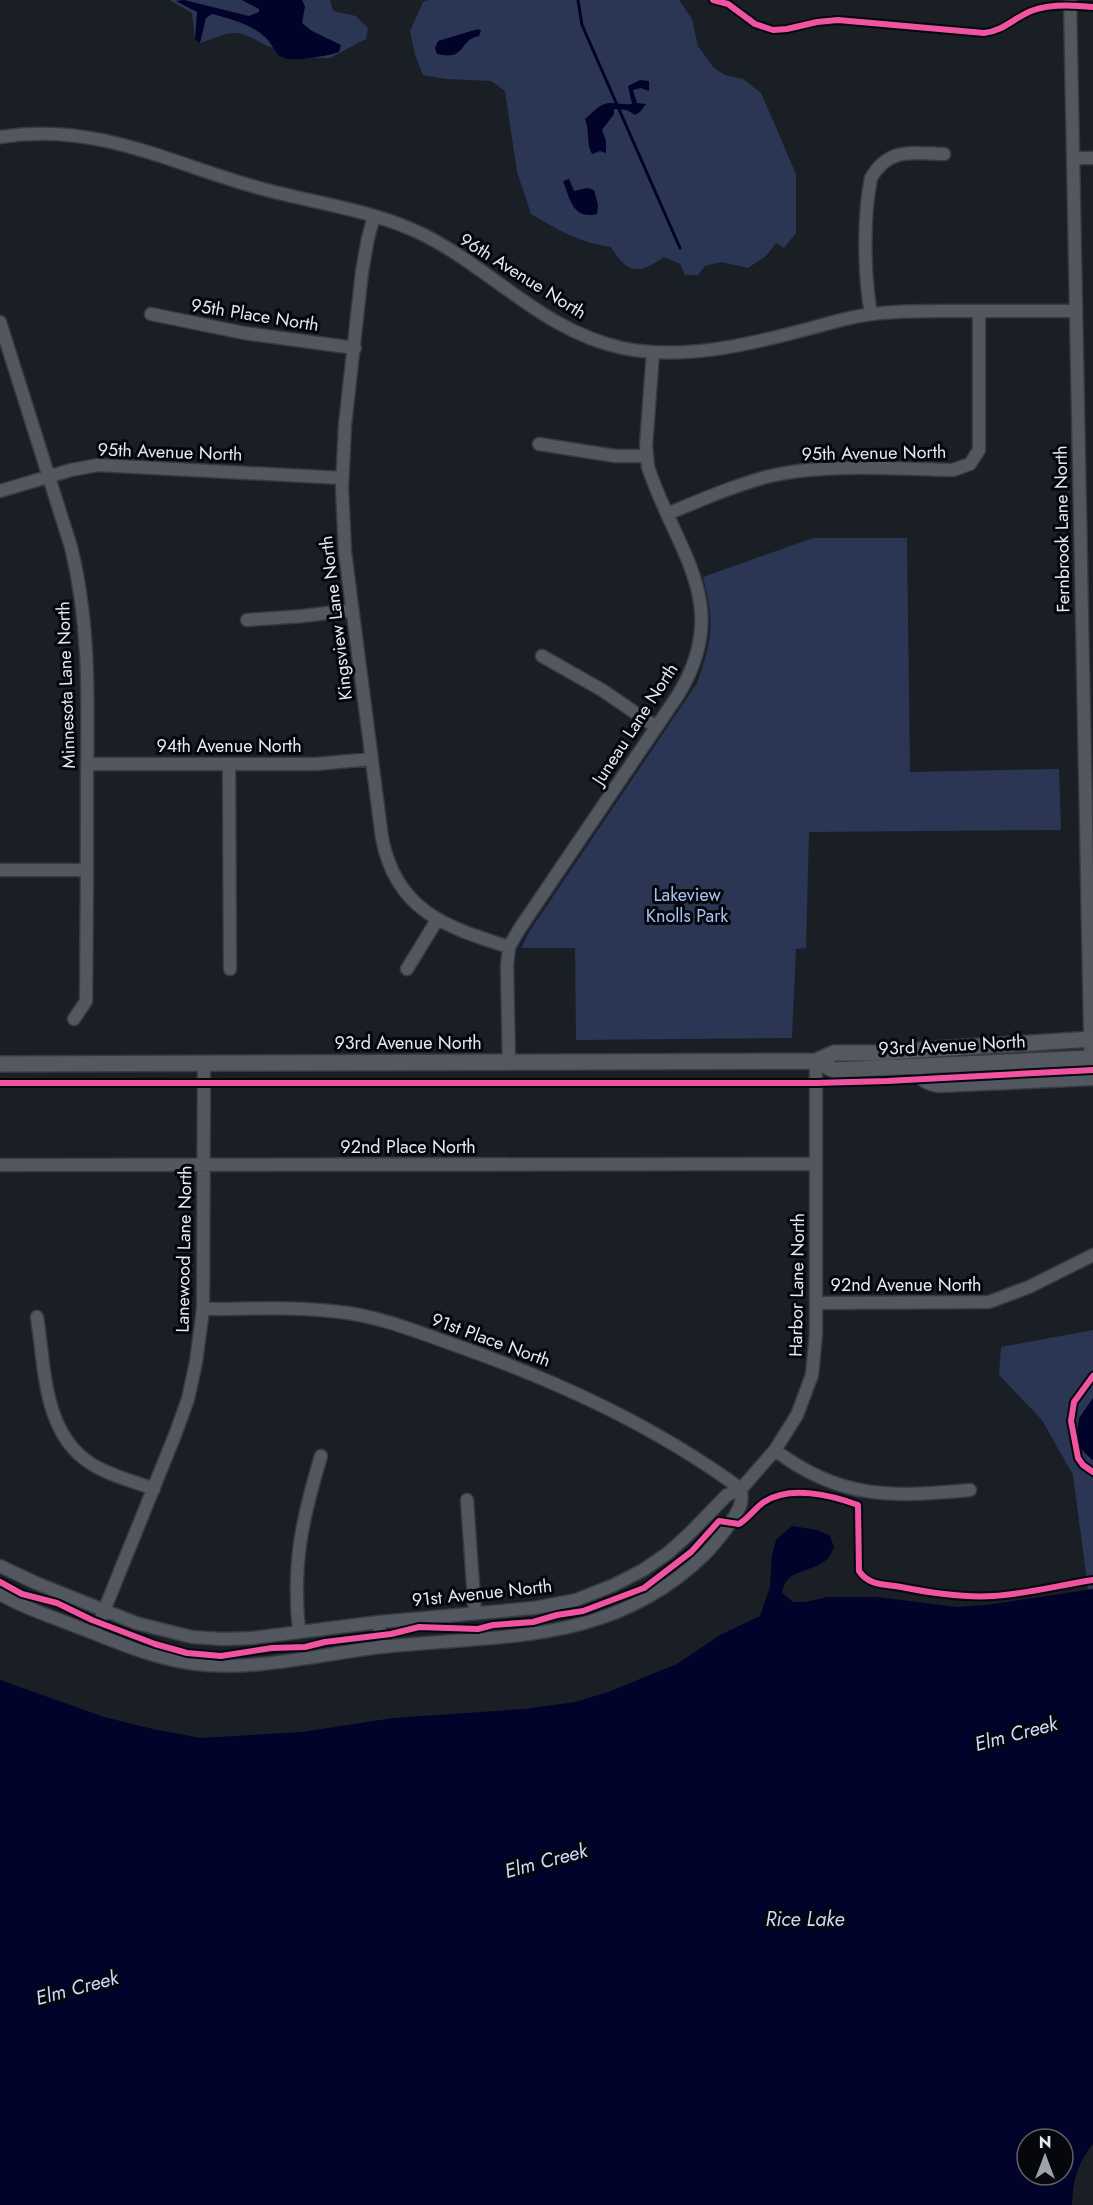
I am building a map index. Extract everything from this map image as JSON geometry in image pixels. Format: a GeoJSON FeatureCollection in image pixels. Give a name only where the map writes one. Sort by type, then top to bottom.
{"type":"FeatureCollection","features":[{"type":"Feature","properties":{"kind":"main road","name":"93rd Avenue North"},"geometry":{"type":"LineString","coordinates":[[0,1064],[816,1061],[834,1053],[873,1053],[1091,1039]]}},
{"type":"Feature","properties":{"kind":"main road","name":"93rd Avenue North"},"geometry":{"type":"LineString","coordinates":[[816,1061],[834,1070],[1092,1058]]}},
{"type":"Feature","properties":{"kind":"street","name":"Fernbrook Lane North"},"geometry":{"type":"LineString","coordinates":[[1070,0],[1092,1079]]}},
{"type":"Feature","properties":{"kind":"street","name":"96th Avenue North"},"geometry":{"type":"LineString","coordinates":[[0,137],[58,134],[107,140],[262,189],[403,225],[429,238],[550,319],[572,331],[622,348],[653,352],[720,348],[761,341],[872,314],[1076,311]]}},
{"type":"Feature","properties":{"kind":"street"},"geometry":{"type":"LineString","coordinates":[[872,314],[866,251],[871,178],[886,159],[897,155],[944,154]]}},
{"type":"Feature","properties":{"kind":"street"},"geometry":{"type":"LineString","coordinates":[[1073,158],[1093,158]]}},
{"type":"Feature","properties":{"kind":"street","name":"Kingsview Lane North"},"geometry":{"type":"LineString","coordinates":[[374,216],[364,255],[345,425],[342,478],[345,552],[351,610],[382,838],[396,879],[408,896],[424,911],[462,932],[509,947]]}},
{"type":"Feature","properties":{"kind":"street","name":"95th Avenue North"},"geometry":{"type":"LineString","coordinates":[[667,514],[741,484],[771,476],[829,469],[953,470],[963,468],[976,458],[979,450],[979,311]]}},
{"type":"Feature","properties":{"kind":"street","name":"95th Place North"},"geometry":{"type":"LineString","coordinates":[[151,314],[244,333],[355,348]]}},
{"type":"Feature","properties":{"kind":"street","name":"Minnesota Lane North"},"geometry":{"type":"LineString","coordinates":[[0,322],[49,476],[80,584],[85,623],[86,1001],[74,1019]]}},
{"type":"Feature","properties":{"kind":"street","name":"Juneau Lane North"},"geometry":{"type":"LineString","coordinates":[[509,1063],[507,966],[509,947],[689,677],[697,657],[702,615],[698,586],[651,477],[646,456],[653,352]]}},
{"type":"Feature","properties":{"kind":"street"},"geometry":{"type":"LineString","coordinates":[[539,444],[615,456],[646,456]]}},
{"type":"Feature","properties":{"kind":"street","name":"95th Avenue North"},"geometry":{"type":"LineString","coordinates":[[0,491],[49,476],[98,465],[342,478]]}},
{"type":"Feature","properties":{"kind":"street"},"geometry":{"type":"LineString","coordinates":[[247,620],[351,610]]}},
{"type":"Feature","properties":{"kind":"street"},"geometry":{"type":"LineString","coordinates":[[542,656],[602,690],[656,727]]}},
{"type":"Feature","properties":{"kind":"street","name":"94th Avenue North"},"geometry":{"type":"LineString","coordinates":[[87,764],[316,764],[371,759]]}},
{"type":"Feature","properties":{"kind":"street"},"geometry":{"type":"LineString","coordinates":[[229,764],[230,969]]}},
{"type":"Feature","properties":{"kind":"street"},"geometry":{"type":"LineString","coordinates":[[0,870],[87,870]]}},
{"type":"Feature","properties":{"kind":"street"},"geometry":{"type":"LineString","coordinates":[[407,969],[437,920]]}},
{"type":"Feature","properties":{"kind":"street","name":"Harbor Lane North"},"geometry":{"type":"LineString","coordinates":[[741,1489],[775,1450],[797,1415],[812,1375],[816,1351],[817,1303],[816,1061]]}},
{"type":"Feature","properties":{"kind":"street","name":"Lanewood Lane North"},"geometry":{"type":"LineString","coordinates":[[95,1634],[188,1399],[199,1345],[203,1309],[204,1063]]}},
{"type":"Feature","properties":{"kind":"street"},"geometry":{"type":"LineString","coordinates":[[916,1067],[922,1081],[929,1085],[939,1086],[1092,1079]]}},
{"type":"Feature","properties":{"kind":"street","name":"92nd Place North"},"geometry":{"type":"LineString","coordinates":[[0,1165],[816,1164]]}},
{"type":"Feature","properties":{"kind":"street","name":"92nd Avenue North"},"geometry":{"type":"LineString","coordinates":[[817,1303],[990,1302],[1029,1287],[1093,1255]]}},
{"type":"Feature","properties":{"kind":"street","name":"91st Place North"},"geometry":{"type":"LineString","coordinates":[[203,1309],[339,1312],[367,1316],[401,1326],[505,1362],[637,1423],[680,1447],[741,1489]]}},
{"type":"Feature","properties":{"kind":"street"},"geometry":{"type":"LineString","coordinates":[[37,1317],[50,1402],[54,1420],[63,1437],[90,1463],[154,1489]]}},
{"type":"Feature","properties":{"kind":"street"},"geometry":{"type":"LineString","coordinates":[[775,1450],[815,1476],[859,1491],[904,1495],[970,1490]]}},
{"type":"Feature","properties":{"kind":"street"},"geometry":{"type":"LineString","coordinates":[[299,1631],[296,1563],[305,1510],[321,1456]]}},
{"type":"Feature","properties":{"kind":"street"},"geometry":{"type":"LineString","coordinates":[[0,1594],[146,1654],[198,1664],[226,1666],[260,1664],[381,1647],[545,1632],[590,1622],[625,1609],[651,1595],[689,1569],[710,1550],[720,1536],[741,1503],[741,1489]]}},
{"type":"Feature","properties":{"kind":"street","name":"91st Avenue North"},"geometry":{"type":"LineString","coordinates":[[0,1566],[36,1583],[163,1631],[192,1637],[237,1639],[379,1622],[548,1606],[576,1600],[614,1586],[643,1570],[668,1553],[727,1495],[741,1489]]}},
{"type":"Feature","properties":{"kind":"street"},"geometry":{"type":"LineString","coordinates":[[466,1500],[475,1613]]}},
{"type":"Feature","properties":{"kind":"street"},"geometry":{"type":"LineString","coordinates":[[379,1622],[381,1647]]}},
{"type":"Feature","properties":{"kind":"green space"},"geometry":{"type":"Polygon","coordinates":[[[169,0],[330,0],[333,11],[356,16],[368,28],[366,39],[330,58],[284,58],[273,48],[237,33],[226,34],[200,43],[195,40],[192,13],[169,0]]]}},
{"type":"Feature","properties":{"kind":"green space"},"geometry":{"type":"Polygon","coordinates":[[[429,0],[679,0],[692,19],[698,46],[714,68],[725,75],[743,79],[761,93],[796,174],[796,233],[784,248],[776,243],[766,256],[748,268],[721,262],[705,266],[698,275],[685,275],[680,264],[664,257],[640,269],[628,267],[611,247],[570,235],[531,214],[517,172],[505,91],[491,81],[446,79],[423,75],[415,55],[410,31],[423,2],[429,0]]]}},
{"type":"Feature","properties":{"kind":"green space","name":"Lakeview Knolls Park"},"geometry":{"type":"Polygon","coordinates":[[[813,538],[907,538],[910,772],[1059,769],[1061,830],[809,832],[806,948],[796,949],[792,1038],[576,1040],[575,948],[521,948],[529,932],[697,683],[710,631],[709,607],[703,577],[813,538]]]}},
{"type":"Feature","properties":{"kind":"green space"},"geometry":{"type":"Polygon","coordinates":[[[1093,1330],[1093,1590],[1088,1589],[1073,1475],[1042,1420],[999,1375],[1001,1347],[1093,1330]]]}},
{"type":"Feature","properties":{"kind":"water"},"geometry":{"type":"Polygon","coordinates":[[[184,0],[249,16],[259,12],[259,9],[242,0],[302,0],[305,7],[302,23],[312,31],[341,45],[339,52],[304,59],[284,58],[266,38],[254,29],[212,14],[206,18],[200,43],[195,40],[197,12],[176,1],[184,0]]]}},
{"type":"Feature","properties":{"kind":"water"},"geometry":{"type":"Polygon","coordinates":[[[478,29],[481,31],[479,36],[468,41],[458,52],[453,55],[437,54],[435,48],[438,41],[478,29]]]}},
{"type":"Feature","properties":{"kind":"water"},"geometry":{"type":"Polygon","coordinates":[[[640,80],[649,81],[649,91],[641,88],[633,90],[637,103],[646,104],[635,115],[627,110],[614,109],[614,114],[602,130],[606,141],[606,153],[600,151],[592,154],[585,119],[597,108],[607,103],[632,104],[628,86],[640,80]]]}},
{"type":"Feature","properties":{"kind":"water"},"geometry":{"type":"Polygon","coordinates":[[[569,179],[574,191],[587,188],[594,190],[598,205],[597,214],[583,214],[574,206],[563,181],[569,179]]]}},
{"type":"Feature","properties":{"kind":"water"},"geometry":{"type":"Polygon","coordinates":[[[1093,1398],[1092,1460],[1076,1444],[1079,1418],[1093,1398]]]}},
{"type":"Feature","properties":{"kind":"water","name":"Rice Lake"},"geometry":{"type":"Polygon","coordinates":[[[792,1526],[817,1530],[830,1536],[834,1547],[830,1556],[819,1564],[793,1575],[784,1585],[782,1593],[793,1602],[806,1602],[827,1597],[877,1597],[957,1607],[986,1605],[1093,1589],[1093,2144],[1083,2158],[1075,2180],[1075,2127],[1015,2127],[1015,2187],[1073,2187],[1072,2205],[0,2205],[0,1680],[104,1717],[201,1738],[302,1732],[393,1718],[524,1709],[575,1702],[608,1692],[677,1664],[720,1635],[760,1616],[770,1587],[772,1555],[776,1540],[792,1526]]]}},
{"type":"Feature","properties":{"kind":"waterway"},"geometry":{"type":"LineString","coordinates":[[578,0],[582,25],[680,248]]}},
{"type":"Feature","properties":{"kind":"cycle path"},"geometry":{"type":"LineString","coordinates":[[713,0],[728,4],[755,24],[773,30],[838,20],[984,33],[997,30],[1025,14],[1045,7],[1093,7]]}},
{"type":"Feature","properties":{"kind":"cycle path"},"geometry":{"type":"LineString","coordinates":[[0,1083],[816,1083],[1093,1070]]}},
{"type":"Feature","properties":{"kind":"cycle path"},"geometry":{"type":"LineString","coordinates":[[1093,1376],[1074,1402],[1071,1421],[1078,1458],[1093,1472]]}},
{"type":"Feature","properties":{"kind":"cycle path"},"geometry":{"type":"LineString","coordinates":[[0,1582],[22,1594],[57,1603],[92,1620],[155,1644],[187,1653],[221,1656],[272,1648],[305,1647],[325,1642],[391,1634],[419,1627],[478,1629],[493,1625],[533,1622],[583,1611],[644,1588],[691,1552],[719,1521],[739,1524],[764,1502],[774,1497],[798,1493],[823,1495],[858,1505],[859,1571],[863,1576],[878,1583],[947,1594],[981,1596],[1006,1595],[1093,1580]]}},
{"type":"Feature","properties":{"kind":"water label","name":"Elm Creek"},"geometry":{"type":"Point","coordinates":[1016,1734]}},
{"type":"Feature","properties":{"kind":"water label","name":"Elm Creek"},"geometry":{"type":"Point","coordinates":[546,1861]}},
{"type":"Feature","properties":{"kind":"water label","name":"Elm Creek"},"geometry":{"type":"Point","coordinates":[77,1988]}}]}
